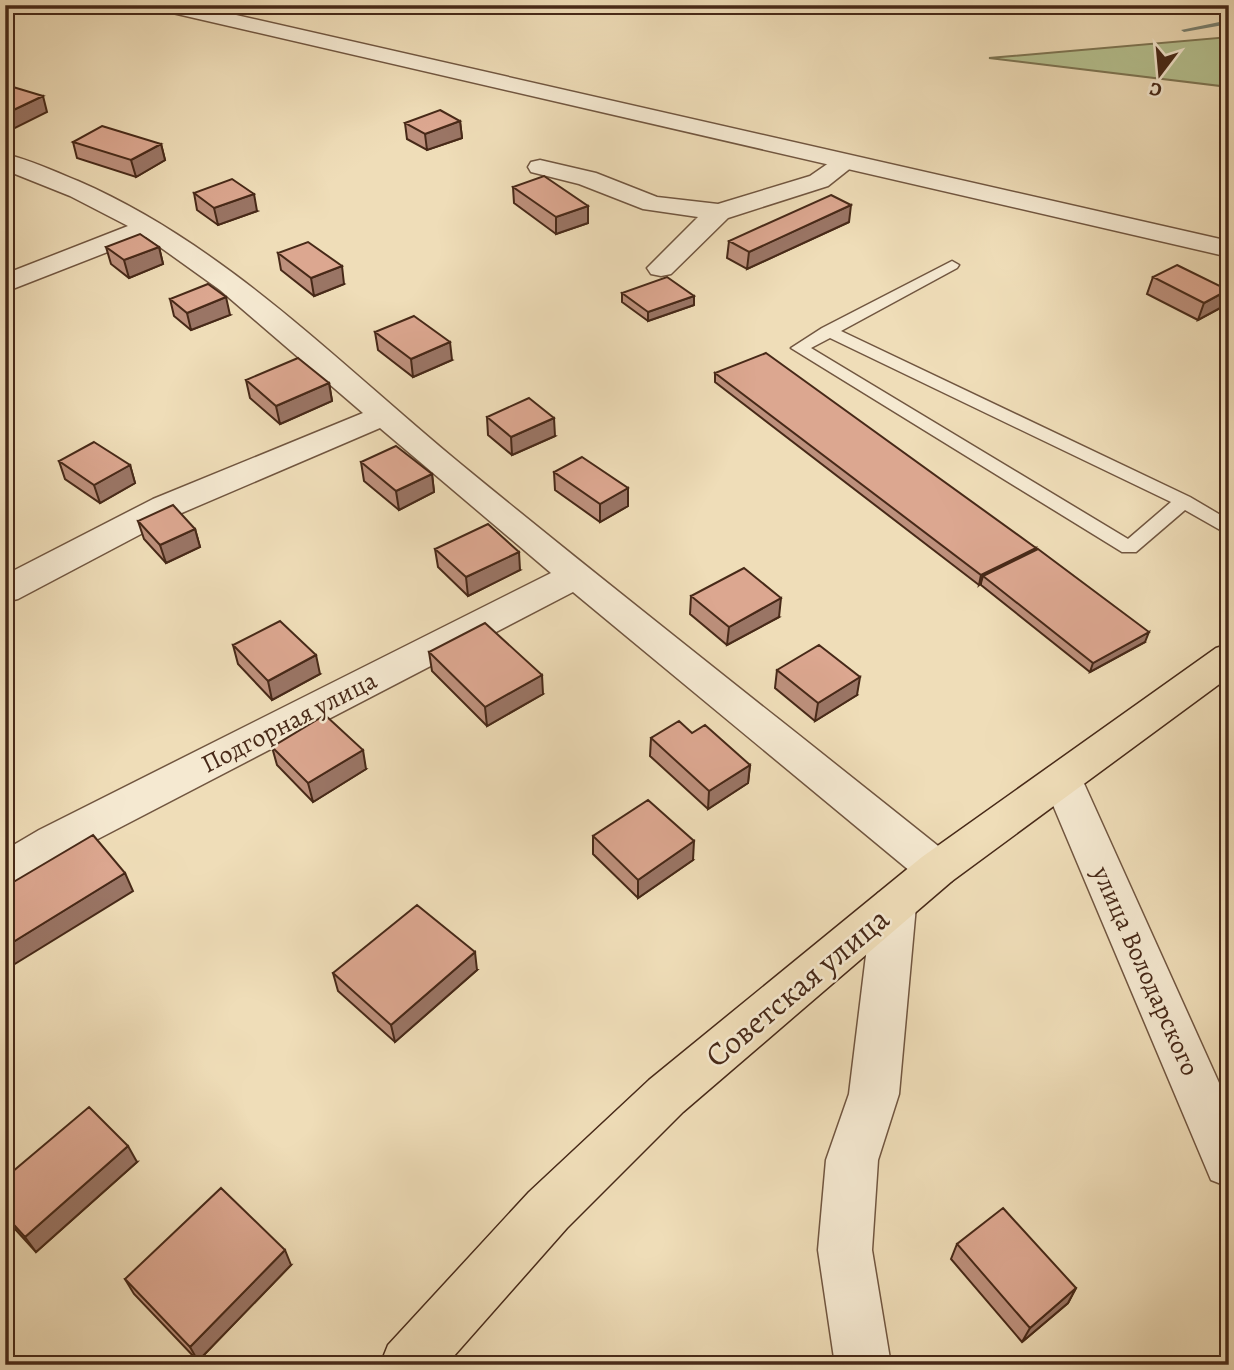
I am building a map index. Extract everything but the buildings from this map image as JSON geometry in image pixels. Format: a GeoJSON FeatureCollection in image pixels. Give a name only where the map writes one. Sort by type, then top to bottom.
{"type":"FeatureCollection","features":[{"type":"Feature","properties":{"kind":"main road","name":"Советская улица"},"geometry":{"type":"LineString","coordinates":[[408,1365],[548,1210],[666,1096],[937,869],[1229,657]]}},
{"type":"Feature","properties":{"kind":"street"},"geometry":{"type":"LineString","coordinates":[[164,5],[1229,249]]}},
{"type":"Feature","properties":{"kind":"street"},"geometry":{"type":"LineString","coordinates":[[5,161],[90,197],[149,227],[247,298],[575,576],[937,869]]}},
{"type":"Feature","properties":{"kind":"street"},"geometry":{"type":"LineString","coordinates":[[540,167],[587,178],[652,204],[719,212],[819,181],[845,163]]}},
{"type":"Feature","properties":{"kind":"street"},"geometry":{"type":"LineString","coordinates":[[661,268],[719,212]]}},
{"type":"Feature","properties":{"kind":"street"},"geometry":{"type":"LineString","coordinates":[[5,284],[149,227]]}},
{"type":"Feature","properties":{"kind":"street"},"geometry":{"type":"LineString","coordinates":[[5,590],[165,507],[383,416]]}},
{"type":"Feature","properties":{"kind":"street","name":"Подгорная улица"},"geometry":{"type":"LineString","coordinates":[[5,872],[54,842],[575,576]]}},
{"type":"Feature","properties":{"kind":"street","name":"улица Володарского"},"geometry":{"type":"LineString","coordinates":[[1062,779],[1229,1163]]}},
{"type":"Feature","properties":{"kind":"street"},"geometry":{"type":"LineString","coordinates":[[863,1365],[845,1250],[852,1160],[874,1094],[894,905]]}},
{"type":"Feature","properties":{"kind":"lane"},"geometry":{"type":"LineString","coordinates":[[952,265],[799,348],[1129,548],[1184,501]]}},
{"type":"Feature","properties":{"kind":"lane"},"geometry":{"type":"LineString","coordinates":[[828,331],[1184,501],[1229,529]]}},
{"type":"Feature","properties":{"kind":"green space"},"geometry":{"type":"Polygon","coordinates":[[[1229,37],[1229,87],[989,58],[1229,37]]]}},
{"type":"Feature","properties":{"kind":"waterway"},"geometry":{"type":"LineString","coordinates":[[1184,30],[1229,22]]}}]}
